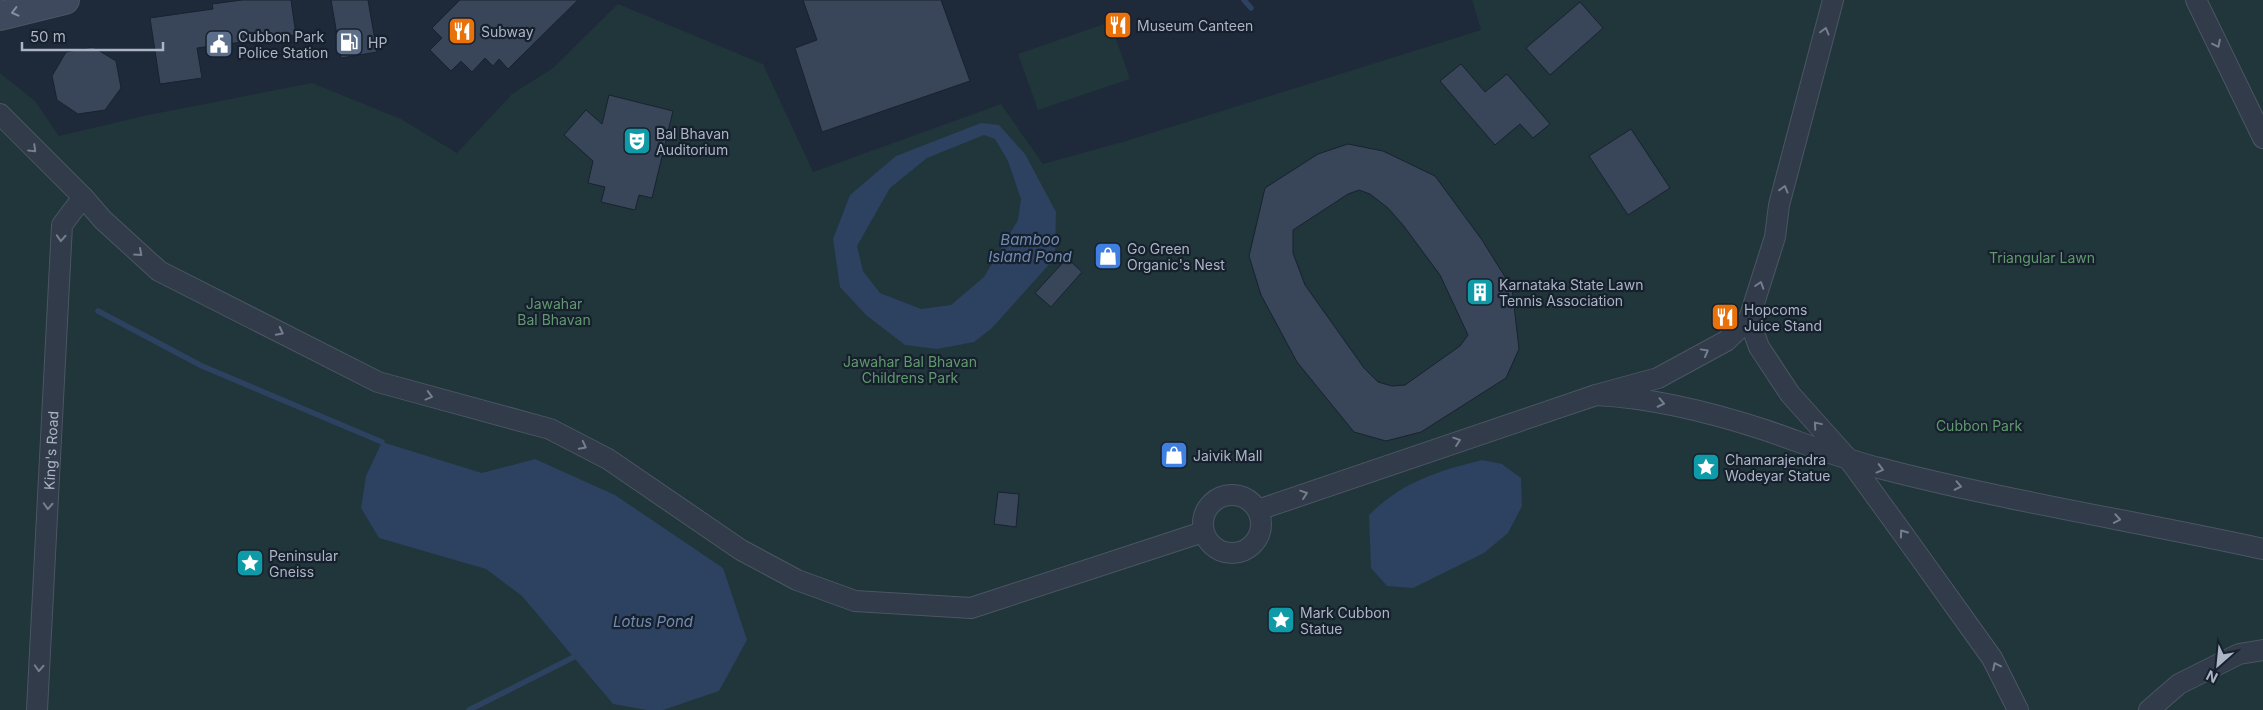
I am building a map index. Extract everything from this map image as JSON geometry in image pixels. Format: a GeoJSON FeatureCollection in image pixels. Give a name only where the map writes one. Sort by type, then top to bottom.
{"type":"FeatureCollection","features":[{"type":"Feature","properties":{"kind":"main road"},"geometry":{"type":"LineString","coordinates":[[0,16],[65,0]]}},
{"type":"Feature","properties":{"kind":"street"},"geometry":{"type":"LineString","coordinates":[[1258,510],[1596,395],[1658,378],[1726,340],[1749,319],[1775,236],[1780,205],[1833,0]]}},
{"type":"Feature","properties":{"kind":"street"},"geometry":{"type":"LineString","coordinates":[[2196,0],[2263,138]]}},
{"type":"Feature","properties":{"kind":"street"},"geometry":{"type":"LineString","coordinates":[[0,114],[83,197],[102,220],[159,271],[378,382],[550,429],[608,459],[741,550],[797,580],[855,601],[971,608],[1203,532]]}},
{"type":"Feature","properties":{"kind":"street","name":"King's Road"},"geometry":{"type":"LineString","coordinates":[[37,710],[62,225],[83,197]]}},
{"type":"Feature","properties":{"kind":"street"},"geometry":{"type":"LineString","coordinates":[[1749,319],[1759,347],[1790,394],[1850,461],[1992,658],[2018,710]]}},
{"type":"Feature","properties":{"kind":"street"},"geometry":{"type":"LineString","coordinates":[[1596,395],[1632,397],[1696,410],[1763,429],[1850,461],[1910,476],[2263,549]]}},
{"type":"Feature","properties":{"kind":"street"},"geometry":{"type":"LineString","coordinates":[[1226,494],[1246,498],[1258,510],[1261,527],[1258,538],[1250,547],[1240,552],[1228,553],[1218,550],[1209,542],[1203,532],[1202,521],[1205,509],[1212,501],[1226,494]]}},
{"type":"Feature","properties":{"kind":"street"},"geometry":{"type":"LineString","coordinates":[[2149,710],[2179,684],[2239,654],[2263,650]]}},
{"type":"Feature","properties":{"kind":"green space","name":"Cubbon Park"},"geometry":{"type":"Polygon","coordinates":[[[1472,0],[2263,0],[2263,710],[0,710],[0,73],[35,101],[59,136],[148,115],[312,83],[401,119],[457,153],[512,94],[553,68],[618,4],[763,64],[813,172],[1001,104],[1043,164],[1126,141],[1481,30],[1472,0]]]}},
{"type":"Feature","properties":{"kind":"green space"},"geometry":{"type":"Polygon","coordinates":[[[1110,22],[1130,79],[1038,110],[1018,54],[1110,22]]]}},
{"type":"Feature","properties":{"kind":"water","name":"Bamboo Island Pond"},"geometry":{"type":"Polygon","coordinates":[[[981,123],[999,125],[1025,154],[1056,212],[1055,258],[992,328],[974,342],[937,349],[905,345],[866,315],[840,287],[833,239],[850,195],[896,156],[981,123]],[[984,135],[927,158],[890,188],[857,246],[863,271],[880,293],[921,309],[951,305],[984,277],[1018,220],[1021,199],[1008,161],[995,139],[984,135]]]}},
{"type":"Feature","properties":{"kind":"water","name":"Lotus Pond"},"geometry":{"type":"Polygon","coordinates":[[[382,442],[482,473],[535,459],[615,495],[723,568],[747,640],[719,691],[663,710],[647,710],[613,704],[522,596],[486,569],[379,538],[361,508],[366,476],[382,442]]]}},
{"type":"Feature","properties":{"kind":"water"},"geometry":{"type":"Polygon","coordinates":[[[1482,460],[1502,464],[1521,478],[1522,506],[1508,533],[1484,553],[1413,588],[1387,586],[1371,568],[1369,515],[1394,494],[1421,479],[1482,460]]]}},
{"type":"Feature","properties":{"kind":"building"},"geometry":{"type":"Polygon","coordinates":[[[242,0],[291,0],[296,35],[197,48],[202,78],[160,84],[150,18],[213,9],[212,4],[242,0]]]}},
{"type":"Feature","properties":{"kind":"building"},"geometry":{"type":"Polygon","coordinates":[[[331,0],[368,0],[377,52],[341,58],[331,0]]]}},
{"type":"Feature","properties":{"kind":"building"},"geometry":{"type":"Polygon","coordinates":[[[460,0],[578,0],[508,69],[499,59],[493,66],[485,58],[472,72],[461,61],[451,71],[430,50],[442,38],[432,28],[460,0]]]}},
{"type":"Feature","properties":{"kind":"building"},"geometry":{"type":"Polygon","coordinates":[[[803,0],[941,0],[970,81],[822,132],[795,48],[817,40],[803,0]]]}},
{"type":"Feature","properties":{"kind":"building"},"geometry":{"type":"Polygon","coordinates":[[[1580,2],[1603,28],[1550,75],[1526,48],[1580,2]]]}},
{"type":"Feature","properties":{"kind":"building"},"geometry":{"type":"Polygon","coordinates":[[[93,47],[116,61],[121,88],[105,110],[78,114],[57,100],[52,76],[66,52],[93,47]]]}},
{"type":"Feature","properties":{"kind":"building"},"geometry":{"type":"Polygon","coordinates":[[[1461,64],[1485,92],[1507,74],[1550,124],[1533,138],[1520,124],[1495,145],[1440,81],[1461,64]]]}},
{"type":"Feature","properties":{"kind":"building"},"geometry":{"type":"Polygon","coordinates":[[[609,95],[673,111],[652,198],[639,195],[635,210],[601,202],[605,187],[588,183],[593,161],[564,135],[586,110],[602,124],[609,95]]]}},
{"type":"Feature","properties":{"kind":"building"},"geometry":{"type":"Polygon","coordinates":[[[1631,129],[1670,188],[1628,215],[1589,156],[1631,129]]]}},
{"type":"Feature","properties":{"kind":"building","name":"Karnataka State Lawn Tennis Association"},"geometry":{"type":"Polygon","coordinates":[[[1348,144],[1383,151],[1435,176],[1482,240],[1512,288],[1519,349],[1506,378],[1421,432],[1386,441],[1354,432],[1297,362],[1261,295],[1249,256],[1265,188],[1318,154],[1348,144]],[[1359,190],[1348,194],[1293,230],[1293,253],[1305,285],[1364,368],[1378,382],[1392,386],[1405,385],[1460,346],[1468,335],[1440,275],[1403,225],[1388,208],[1370,194],[1359,190]]]}},
{"type":"Feature","properties":{"kind":"building"},"geometry":{"type":"Polygon","coordinates":[[[1067,258],[1082,272],[1051,307],[1035,293],[1067,258]]]}},
{"type":"Feature","properties":{"kind":"building"},"geometry":{"type":"Polygon","coordinates":[[[998,492],[1019,494],[1016,527],[994,524],[998,492]]]}},
{"type":"Feature","properties":{"kind":"waterway"},"geometry":{"type":"LineString","coordinates":[[1244,0],[1251,8]]}},
{"type":"Feature","properties":{"kind":"waterway"},"geometry":{"type":"LineString","coordinates":[[98,311],[202,366],[382,442]]}},
{"type":"Feature","properties":{"kind":"waterway"},"geometry":{"type":"LineString","coordinates":[[469,710],[574,657]]}},
{"type":"Feature","properties":{"kind":"place","name":"Museum Canteen"},"geometry":{"type":"Point","coordinates":[1118,25]}},
{"type":"Feature","properties":{"kind":"place","name":"Subway"},"geometry":{"type":"Point","coordinates":[462,31]}},
{"type":"Feature","properties":{"kind":"place","name":"HP"},"geometry":{"type":"Point","coordinates":[349,42]}},
{"type":"Feature","properties":{"kind":"place","name":"Cubbon Park Police Station"},"geometry":{"type":"Point","coordinates":[219,44]}},
{"type":"Feature","properties":{"kind":"place","name":"Bal Bhavan Auditorium"},"geometry":{"type":"Point","coordinates":[637,141]}},
{"type":"Feature","properties":{"kind":"place","name":"Go Green Organic's Nest"},"geometry":{"type":"Point","coordinates":[1108,256]}},
{"type":"Feature","properties":{"kind":"place","name":"Karnataka State Lawn Tennis Association"},"geometry":{"type":"Point","coordinates":[1480,292]}},
{"type":"Feature","properties":{"kind":"place","name":"Hopcoms Juice Stand"},"geometry":{"type":"Point","coordinates":[1725,317]}},
{"type":"Feature","properties":{"kind":"place","name":"Jaivik Mall"},"geometry":{"type":"Point","coordinates":[1174,455]}},
{"type":"Feature","properties":{"kind":"place","name":"Chamarajendra Wodeyar Statue"},"geometry":{"type":"Point","coordinates":[1706,467]}},
{"type":"Feature","properties":{"kind":"place","name":"Peninsular Gneiss"},"geometry":{"type":"Point","coordinates":[250,563]}},
{"type":"Feature","properties":{"kind":"place","name":"Mark Cubbon Statue"},"geometry":{"type":"Point","coordinates":[1281,620]}},
{"type":"Feature","properties":{"kind":"park label","name":"Triangular Lawn"},"geometry":{"type":"Point","coordinates":[2042,257]}},
{"type":"Feature","properties":{"kind":"park label","name":"Jawahar Bal Bhavan"},"geometry":{"type":"Point","coordinates":[554,312]}},
{"type":"Feature","properties":{"kind":"park label","name":"Jawahar Bal Bhavan Childrens Park"},"geometry":{"type":"Point","coordinates":[910,370]}}]}
